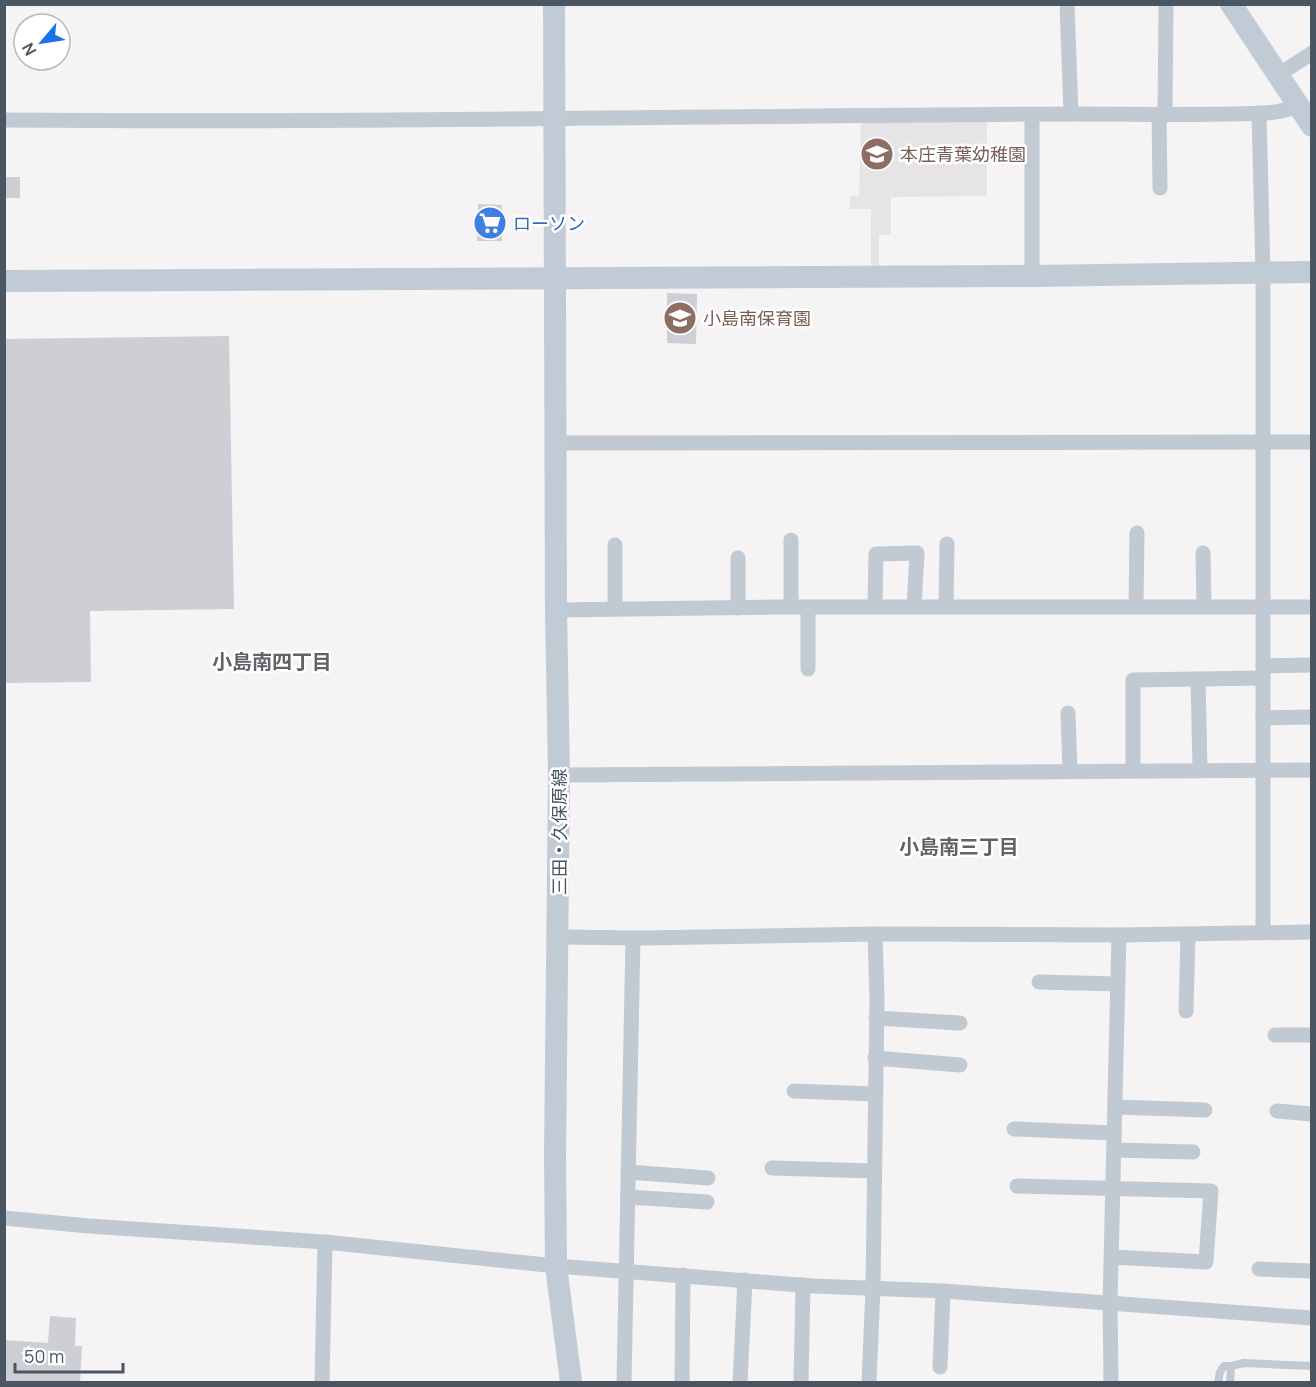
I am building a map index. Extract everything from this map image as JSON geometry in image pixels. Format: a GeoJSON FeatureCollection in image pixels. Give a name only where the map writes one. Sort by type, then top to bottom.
{"type":"FeatureCollection","features":[{"type":"Feature","properties":{"kind":"street","name":"三田・久保原線"},"geometry":{"type":"LineString","coordinates":[[554,4],[556,610],[559,775],[556,1266],[571,1383]]}},
{"type":"Feature","properties":{"kind":"street"},"geometry":{"type":"LineString","coordinates":[[1067,4],[1071,114]]}},
{"type":"Feature","properties":{"kind":"street"},"geometry":{"type":"LineString","coordinates":[[1160,188],[1166,4]]}},
{"type":"Feature","properties":{"kind":"street"},"geometry":{"type":"LineString","coordinates":[[1231,4],[1311,126]]}},
{"type":"Feature","properties":{"kind":"street"},"geometry":{"type":"LineString","coordinates":[[1278,75],[1311,53]]}},
{"type":"Feature","properties":{"kind":"street"},"geometry":{"type":"LineString","coordinates":[[4,120],[162,121],[554,117],[640,119],[1071,114],[1162,116],[1287,111],[1298,105]]}},
{"type":"Feature","properties":{"kind":"street"},"geometry":{"type":"LineString","coordinates":[[1259,113],[1263,273],[1263,933]]}},
{"type":"Feature","properties":{"kind":"street"},"geometry":{"type":"LineString","coordinates":[[1032,115],[1032,276]]}},
{"type":"Feature","properties":{"kind":"street"},"geometry":{"type":"LineString","coordinates":[[4,281],[555,280],[1311,272]]}},
{"type":"Feature","properties":{"kind":"street"},"geometry":{"type":"LineString","coordinates":[[555,443],[1311,442]]}},
{"type":"Feature","properties":{"kind":"street"},"geometry":{"type":"LineString","coordinates":[[1136,607],[1137,533]]}},
{"type":"Feature","properties":{"kind":"street"},"geometry":{"type":"LineString","coordinates":[[791,540],[791,607]]}},
{"type":"Feature","properties":{"kind":"street"},"geometry":{"type":"LineString","coordinates":[[946,607],[947,544]]}},
{"type":"Feature","properties":{"kind":"street"},"geometry":{"type":"LineString","coordinates":[[615,545],[615,609]]}},
{"type":"Feature","properties":{"kind":"street"},"geometry":{"type":"LineString","coordinates":[[875,607],[876,554],[917,553],[914,607]]}},
{"type":"Feature","properties":{"kind":"street"},"geometry":{"type":"LineString","coordinates":[[1203,553],[1204,607]]}},
{"type":"Feature","properties":{"kind":"street"},"geometry":{"type":"LineString","coordinates":[[738,558],[738,608]]}},
{"type":"Feature","properties":{"kind":"street"},"geometry":{"type":"LineString","coordinates":[[556,610],[791,607],[1311,607]]}},
{"type":"Feature","properties":{"kind":"street"},"geometry":{"type":"LineString","coordinates":[[808,607],[808,669]]}},
{"type":"Feature","properties":{"kind":"street"},"geometry":{"type":"LineString","coordinates":[[1133,771],[1133,680],[1198,679],[1311,665]]}},
{"type":"Feature","properties":{"kind":"street"},"geometry":{"type":"LineString","coordinates":[[1198,679],[1200,770]]}},
{"type":"Feature","properties":{"kind":"street"},"geometry":{"type":"LineString","coordinates":[[1068,713],[1070,771]]}},
{"type":"Feature","properties":{"kind":"street"},"geometry":{"type":"LineString","coordinates":[[1263,718],[1311,717]]}},
{"type":"Feature","properties":{"kind":"street"},"geometry":{"type":"LineString","coordinates":[[559,775],[1311,770]]}},
{"type":"Feature","properties":{"kind":"street"},"geometry":{"type":"LineString","coordinates":[[558,937],[1311,932]]}},
{"type":"Feature","properties":{"kind":"street"},"geometry":{"type":"LineString","coordinates":[[869,1383],[873,1288],[875,934]]}},
{"type":"Feature","properties":{"kind":"street"},"geometry":{"type":"LineString","coordinates":[[1186,1011],[1188,934]]}},
{"type":"Feature","properties":{"kind":"street"},"geometry":{"type":"LineString","coordinates":[[1111,1383],[1110,1303],[1119,935]]}},
{"type":"Feature","properties":{"kind":"street"},"geometry":{"type":"LineString","coordinates":[[624,1383],[633,938]]}},
{"type":"Feature","properties":{"kind":"street"},"geometry":{"type":"LineString","coordinates":[[1039,982],[1118,984]]}},
{"type":"Feature","properties":{"kind":"street"},"geometry":{"type":"LineString","coordinates":[[876,1018],[960,1023]]}},
{"type":"Feature","properties":{"kind":"street"},"geometry":{"type":"LineString","coordinates":[[1275,1035],[1311,1035]]}},
{"type":"Feature","properties":{"kind":"street"},"geometry":{"type":"LineString","coordinates":[[875,1058],[960,1065]]}},
{"type":"Feature","properties":{"kind":"street"},"geometry":{"type":"LineString","coordinates":[[794,1091],[875,1094]]}},
{"type":"Feature","properties":{"kind":"street"},"geometry":{"type":"LineString","coordinates":[[1116,1107],[1205,1110]]}},
{"type":"Feature","properties":{"kind":"street"},"geometry":{"type":"LineString","coordinates":[[1277,1111],[1311,1114]]}},
{"type":"Feature","properties":{"kind":"street"},"geometry":{"type":"LineString","coordinates":[[1014,1129],[1114,1134]]}},
{"type":"Feature","properties":{"kind":"street"},"geometry":{"type":"LineString","coordinates":[[1114,1150],[1193,1152]]}},
{"type":"Feature","properties":{"kind":"street"},"geometry":{"type":"LineString","coordinates":[[772,1168],[874,1171]]}},
{"type":"Feature","properties":{"kind":"street"},"geometry":{"type":"LineString","coordinates":[[628,1172],[708,1178]]}},
{"type":"Feature","properties":{"kind":"street"},"geometry":{"type":"LineString","coordinates":[[1017,1186],[1211,1191],[1206,1262],[1112,1257]]}},
{"type":"Feature","properties":{"kind":"street"},"geometry":{"type":"LineString","coordinates":[[628,1197],[707,1202]]}},
{"type":"Feature","properties":{"kind":"street"},"geometry":{"type":"LineString","coordinates":[[4,1218],[325,1242],[556,1266],[803,1285],[943,1291],[1311,1318]]}},
{"type":"Feature","properties":{"kind":"street"},"geometry":{"type":"LineString","coordinates":[[322,1383],[325,1242]]}},
{"type":"Feature","properties":{"kind":"street"},"geometry":{"type":"LineString","coordinates":[[1259,1269],[1311,1271]]}},
{"type":"Feature","properties":{"kind":"street"},"geometry":{"type":"LineString","coordinates":[[682,1383],[683,1275]]}},
{"type":"Feature","properties":{"kind":"street"},"geometry":{"type":"LineString","coordinates":[[740,1383],[745,1280]]}},
{"type":"Feature","properties":{"kind":"street"},"geometry":{"type":"LineString","coordinates":[[801,1383],[803,1285]]}},
{"type":"Feature","properties":{"kind":"street"},"geometry":{"type":"LineString","coordinates":[[940,1368],[943,1291]]}},
{"type":"Feature","properties":{"kind":"lane"},"geometry":{"type":"LineString","coordinates":[[1218,1383],[1224,1366],[1244,1363],[1311,1366]]}},
{"type":"Feature","properties":{"kind":"lane"},"geometry":{"type":"LineString","coordinates":[[1230,1383],[1231,1366]]}},
{"type":"Feature","properties":{"kind":"shaded area"},"geometry":{"type":"Polygon","coordinates":[[[861,120],[987,121],[987,196],[891,197],[891,235],[879,235],[879,268],[871,268],[871,209],[850,209],[850,196],[859,195],[861,120]]]}},
{"type":"Feature","properties":{"kind":"building"},"geometry":{"type":"Polygon","coordinates":[[[4,177],[20,177],[20,198],[4,198],[4,177]]]}},
{"type":"Feature","properties":{"kind":"building","name":"ローソン"},"geometry":{"type":"Polygon","coordinates":[[[478,204],[502,205],[502,241],[477,241],[478,204]]]}},
{"type":"Feature","properties":{"kind":"building"},"geometry":{"type":"Polygon","coordinates":[[[667,293],[697,294],[696,344],[667,343],[667,293]]]}},
{"type":"Feature","properties":{"kind":"building"},"geometry":{"type":"Polygon","coordinates":[[[229,336],[234,609],[90,611],[91,682],[4,683],[4,339],[229,336]]]}},
{"type":"Feature","properties":{"kind":"building"},"geometry":{"type":"Polygon","coordinates":[[[50,1316],[76,1318],[75,1346],[82,1346],[80,1383],[4,1383],[4,1340],[48,1343],[50,1316]]]}},
{"type":"Feature","properties":{"kind":"place","name":"本庄青葉幼稚園"},"geometry":{"type":"Point","coordinates":[877,154]}},
{"type":"Feature","properties":{"kind":"place","name":"ローソン"},"geometry":{"type":"Point","coordinates":[490,223]}},
{"type":"Feature","properties":{"kind":"place","name":"小島南保育園"},"geometry":{"type":"Point","coordinates":[680,318]}},
{"type":"Feature","properties":{"kind":"district","name":"小島南四丁目"},"geometry":{"type":"Point","coordinates":[272,661]}},
{"type":"Feature","properties":{"kind":"district","name":"小島南三丁目"},"geometry":{"type":"Point","coordinates":[959,846]}}]}
